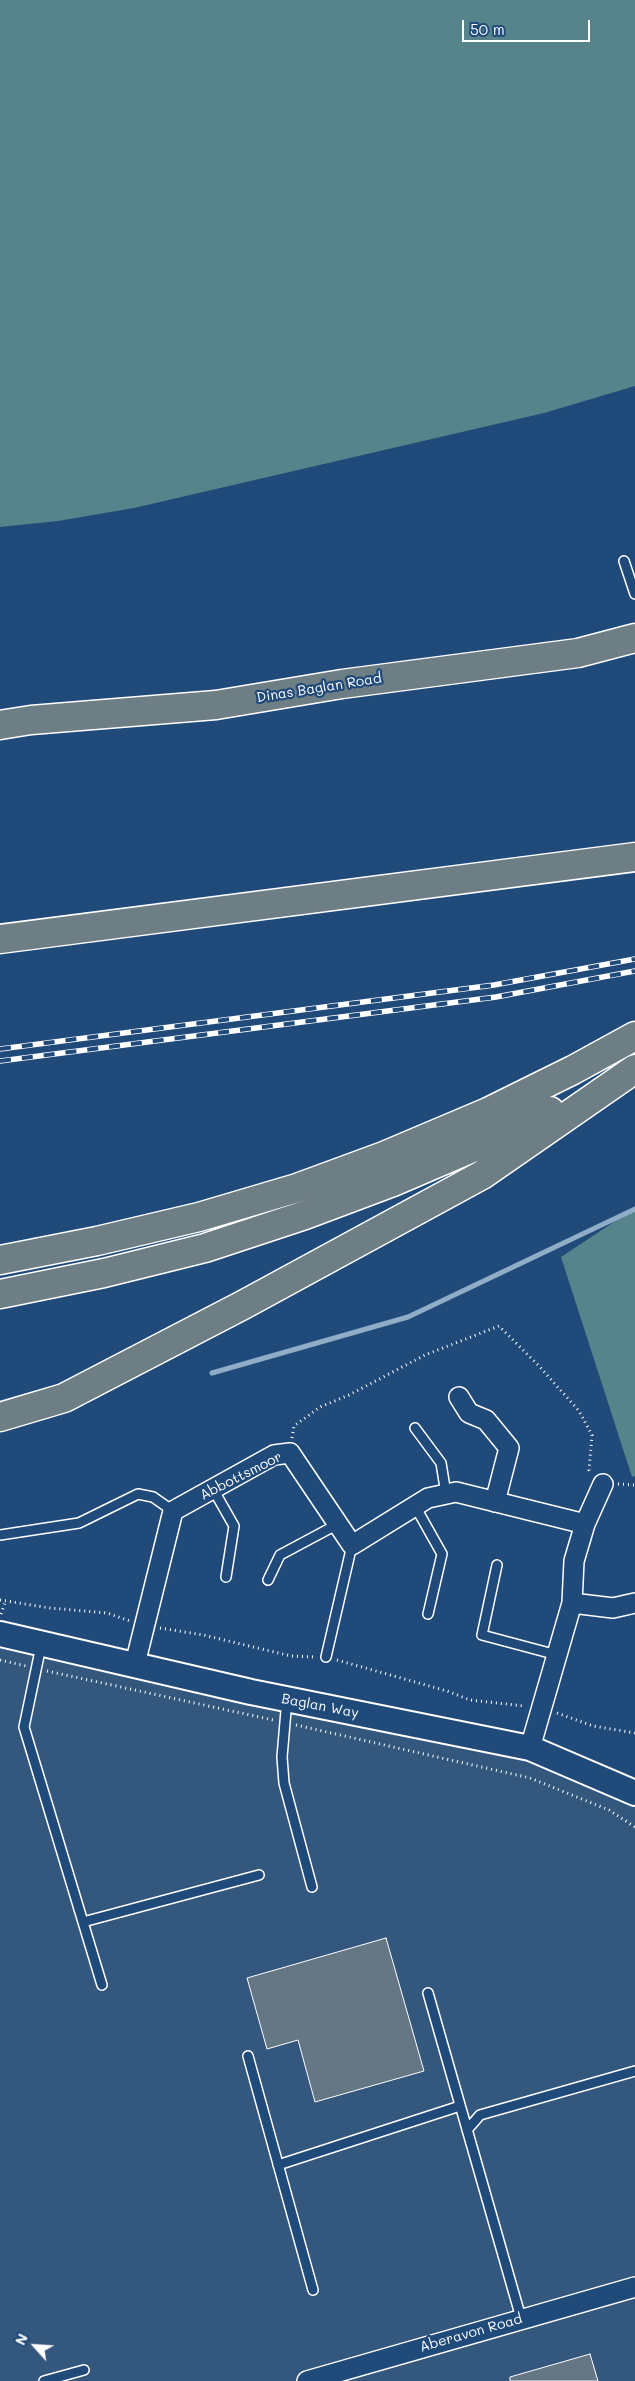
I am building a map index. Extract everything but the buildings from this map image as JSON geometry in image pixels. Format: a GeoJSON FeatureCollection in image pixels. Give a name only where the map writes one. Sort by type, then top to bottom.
{"type":"FeatureCollection","features":[{"type":"Feature","properties":{"kind":"main road","name":"Dinas Baglan Road"},"geometry":{"type":"LineString","coordinates":[[0,725],[31,720],[216,705],[342,684],[578,653],[635,638]]}},
{"type":"Feature","properties":{"kind":"main road"},"geometry":{"type":"LineString","coordinates":[[0,940],[635,857]]}},
{"type":"Feature","properties":{"kind":"main road"},"geometry":{"type":"LineString","coordinates":[[0,1260],[97,1241],[199,1217],[297,1188],[384,1156],[488,1112],[573,1070],[635,1036]]}},
{"type":"Feature","properties":{"kind":"main road"},"geometry":{"type":"LineString","coordinates":[[0,1294],[104,1273],[196,1250],[305,1215],[393,1182],[498,1137],[635,1067]]}},
{"type":"Feature","properties":{"kind":"main road"},"geometry":{"type":"LineString","coordinates":[[0,1418],[64,1398],[243,1306],[482,1175],[635,1067]]}},
{"type":"Feature","properties":{"kind":"street"},"geometry":{"type":"LineString","coordinates":[[459,1397],[469,1413],[486,1420],[509,1448],[495,1502]]}},
{"type":"Feature","properties":{"kind":"street","name":"Abbottsmoor"},"geometry":{"type":"LineString","coordinates":[[173,1511],[274,1455],[290,1453],[352,1545]]}},
{"type":"Feature","properties":{"kind":"street"},"geometry":{"type":"LineString","coordinates":[[530,1748],[572,1603],[574,1561],[585,1524],[603,1484]]}},
{"type":"Feature","properties":{"kind":"street"},"geometry":{"type":"LineString","coordinates":[[352,1545],[428,1498],[456,1492],[585,1524]]}},
{"type":"Feature","properties":{"kind":"street"},"geometry":{"type":"LineString","coordinates":[[135,1664],[173,1511]]}},
{"type":"Feature","properties":{"kind":"street"},"geometry":{"type":"LineString","coordinates":[[572,1603],[613,1608],[635,1603]]}},
{"type":"Feature","properties":{"kind":"street","name":"Baglan Way"},"geometry":{"type":"LineString","coordinates":[[0,1634],[288,1699],[530,1748],[635,1793]]}},
{"type":"Feature","properties":{"kind":"street","name":"Aberavon Road"},"geometry":{"type":"LineString","coordinates":[[307,2381],[521,2318],[635,2287]]}},
{"type":"Feature","properties":{"kind":"lane"},"geometry":{"type":"LineString","coordinates":[[624,561],[635,594]]}},
{"type":"Feature","properties":{"kind":"lane"},"geometry":{"type":"LineString","coordinates":[[415,1428],[440,1463],[446,1494]]}},
{"type":"Feature","properties":{"kind":"lane"},"geometry":{"type":"LineString","coordinates":[[213,1489],[234,1526],[226,1577]]}},
{"type":"Feature","properties":{"kind":"lane"},"geometry":{"type":"LineString","coordinates":[[0,1535],[79,1523],[138,1494],[153,1497],[173,1511]]}},
{"type":"Feature","properties":{"kind":"lane"},"geometry":{"type":"LineString","coordinates":[[415,1506],[442,1554],[428,1614]]}},
{"type":"Feature","properties":{"kind":"lane"},"geometry":{"type":"LineString","coordinates":[[268,1580],[280,1555],[338,1524]]}},
{"type":"Feature","properties":{"kind":"lane"},"geometry":{"type":"LineString","coordinates":[[326,1657],[352,1545]]}},
{"type":"Feature","properties":{"kind":"lane"},"geometry":{"type":"LineString","coordinates":[[497,1566],[482,1635],[557,1655]]}},
{"type":"Feature","properties":{"kind":"lane"},"geometry":{"type":"LineString","coordinates":[[41,1644],[24,1727],[102,1985]]}},
{"type":"Feature","properties":{"kind":"lane"},"geometry":{"type":"LineString","coordinates":[[288,1699],[282,1757],[284,1783],[312,1887]]}},
{"type":"Feature","properties":{"kind":"lane"},"geometry":{"type":"LineString","coordinates":[[83,1922],[258,1875]]}},
{"type":"Feature","properties":{"kind":"lane"},"geometry":{"type":"LineString","coordinates":[[428,1993],[521,2318]]}},
{"type":"Feature","properties":{"kind":"lane"},"geometry":{"type":"LineString","coordinates":[[248,2056],[313,2290]]}},
{"type":"Feature","properties":{"kind":"lane"},"geometry":{"type":"LineString","coordinates":[[467,2130],[480,2115],[635,2071]]}},
{"type":"Feature","properties":{"kind":"lane"},"geometry":{"type":"LineString","coordinates":[[278,2165],[460,2106]]}},
{"type":"Feature","properties":{"kind":"lane"},"geometry":{"type":"LineString","coordinates":[[44,2381],[84,2370]]}},
{"type":"Feature","properties":{"kind":"path"},"geometry":{"type":"LineString","coordinates":[[0,1617],[6,1600]]}},
{"type":"Feature","properties":{"kind":"path"},"geometry":{"type":"LineString","coordinates":[[0,1660],[116,1688],[285,1722],[530,1778],[609,1810],[635,1827]]}},
{"type":"Feature","properties":{"kind":"shaded area"},"geometry":{"type":"Polygon","coordinates":[[[0,1634],[530,1748],[635,1793],[635,2381],[0,2381],[0,1634]]]}},
{"type":"Feature","properties":{"kind":"green space"},"geometry":{"type":"Polygon","coordinates":[[[0,0],[635,0],[635,386],[544,413],[134,508],[58,521],[0,527],[0,0]]]}},
{"type":"Feature","properties":{"kind":"green space"},"geometry":{"type":"Polygon","coordinates":[[[635,1208],[635,1476],[632,1477],[561,1257],[635,1208]]]}},
{"type":"Feature","properties":{"kind":"waterway"},"geometry":{"type":"LineString","coordinates":[[212,1373],[408,1317],[635,1209]]}},
{"type":"Feature","properties":{"kind":"railway"},"geometry":{"type":"LineString","coordinates":[[0,1049],[494,985],[635,959]]}},
{"type":"Feature","properties":{"kind":"railway"},"geometry":{"type":"LineString","coordinates":[[0,1061],[496,997],[635,971]]}}]}
